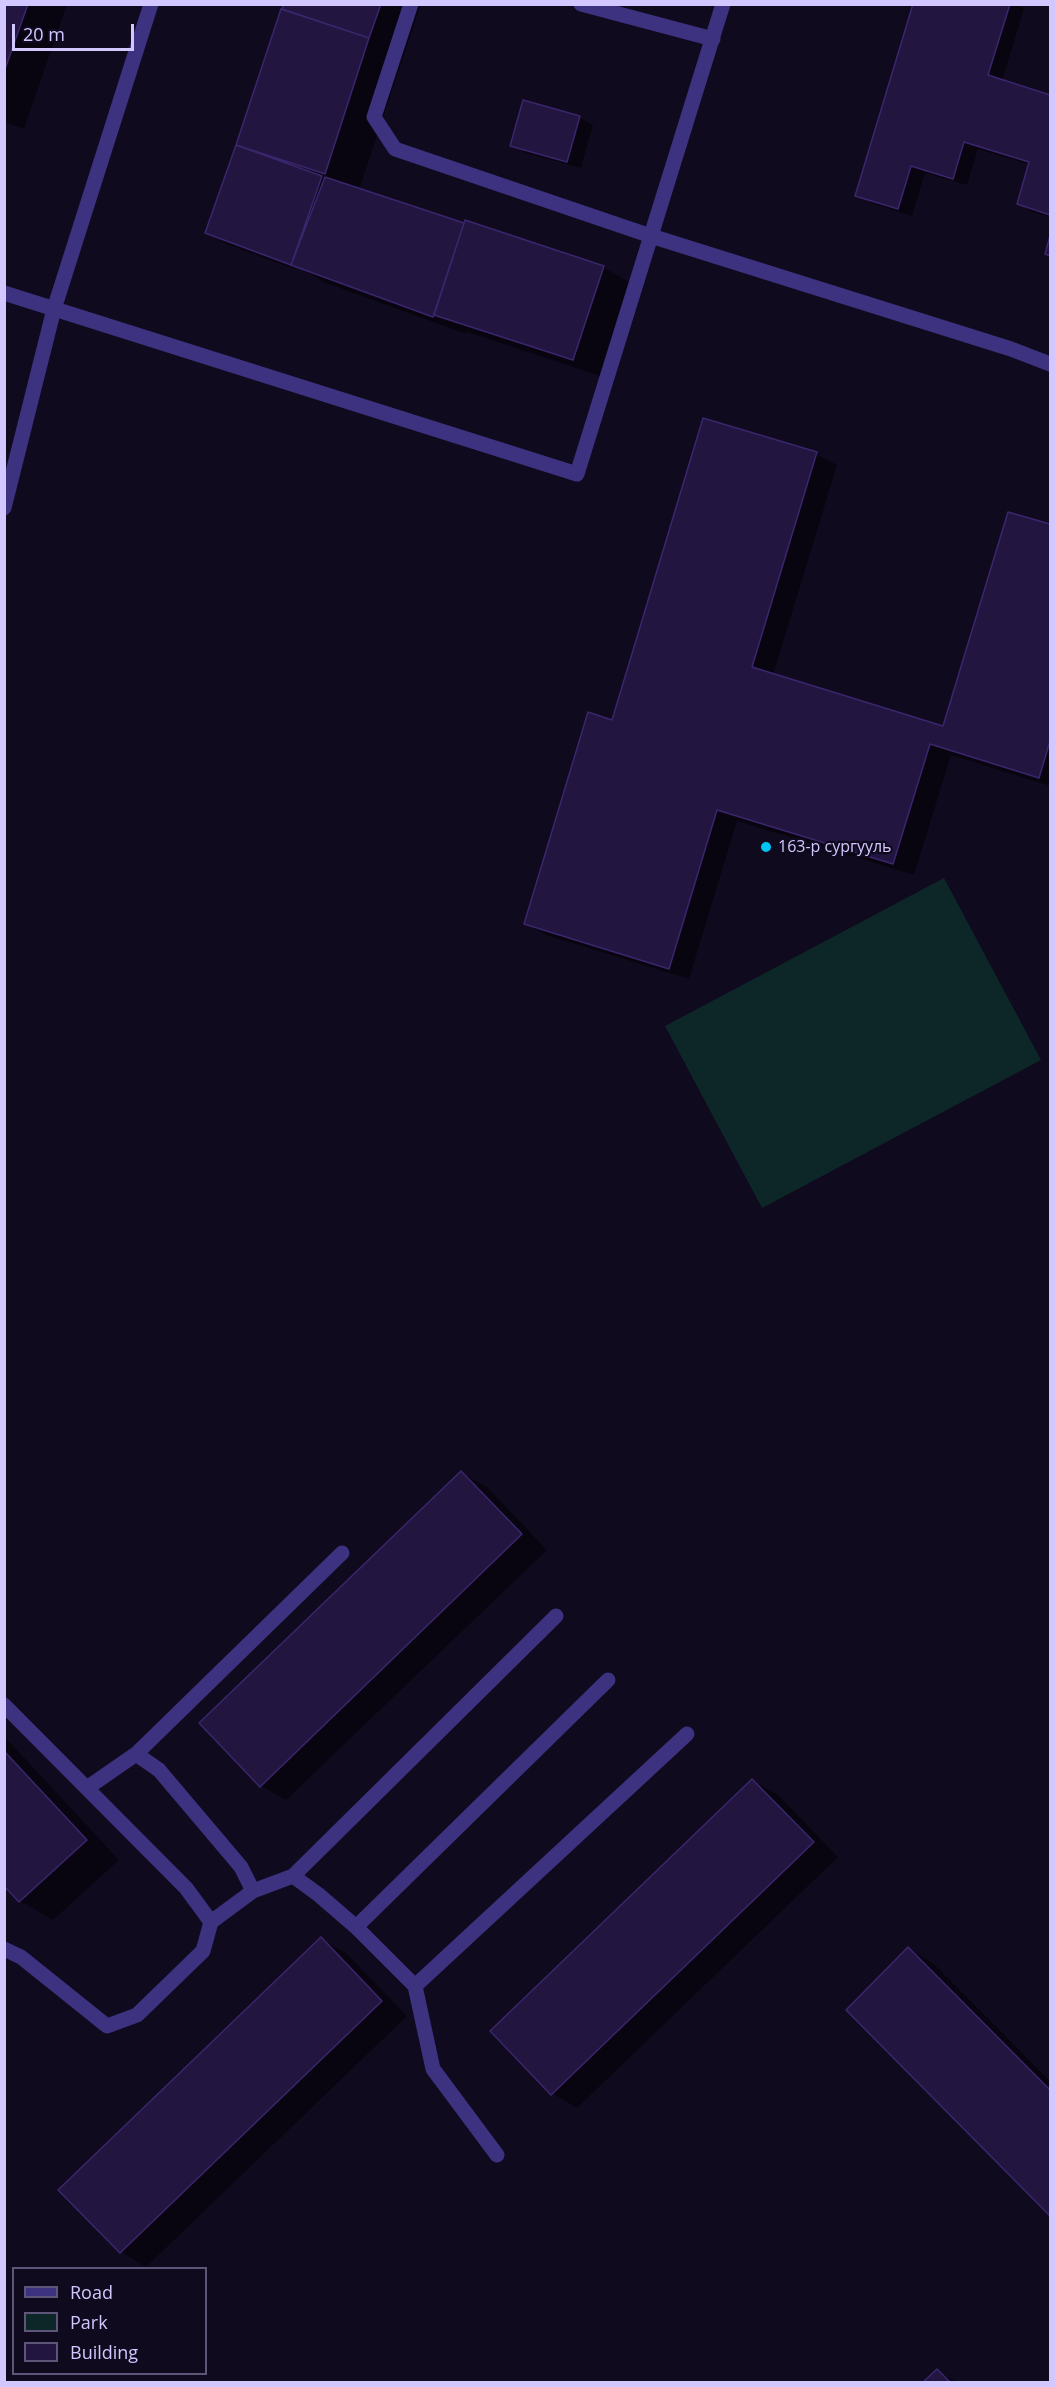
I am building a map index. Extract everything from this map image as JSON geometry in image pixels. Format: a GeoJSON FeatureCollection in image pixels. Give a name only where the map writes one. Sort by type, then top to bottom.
{"type":"FeatureCollection","features":[{"type":"Feature","properties":{"kind":"street"},"geometry":{"type":"LineString","coordinates":[[4,508],[54,309],[151,4]]}},
{"type":"Feature","properties":{"kind":"street"},"geometry":{"type":"LineString","coordinates":[[411,4],[374,117],[395,149],[651,236],[1000,345],[1050,364]]}},
{"type":"Feature","properties":{"kind":"street"},"geometry":{"type":"LineString","coordinates":[[581,4],[712,39]]}},
{"type":"Feature","properties":{"kind":"street"},"geometry":{"type":"LineString","coordinates":[[4,293],[577,474],[723,4]]}},
{"type":"Feature","properties":{"kind":"street"},"geometry":{"type":"LineString","coordinates":[[87,1788],[136,1754],[342,1553]]}},
{"type":"Feature","properties":{"kind":"street"},"geometry":{"type":"LineString","coordinates":[[4,1949],[21,1957],[107,2026],[137,2015],[203,1951],[211,1922],[253,1891],[293,1876],[556,1616]]}},
{"type":"Feature","properties":{"kind":"street"},"geometry":{"type":"LineString","coordinates":[[356,1927],[608,1680]]}},
{"type":"Feature","properties":{"kind":"street"},"geometry":{"type":"LineString","coordinates":[[4,1705],[186,1888],[211,1922]]}},
{"type":"Feature","properties":{"kind":"street"},"geometry":{"type":"LineString","coordinates":[[415,1986],[687,1734]]}},
{"type":"Feature","properties":{"kind":"street"},"geometry":{"type":"LineString","coordinates":[[136,1754],[159,1770],[182,1796],[241,1867],[253,1891]]}},
{"type":"Feature","properties":{"kind":"street"},"geometry":{"type":"LineString","coordinates":[[293,1876],[356,1927],[415,1986],[433,2069],[497,2155]]}},
{"type":"Feature","properties":{"kind":"green space"},"geometry":{"type":"Polygon","coordinates":[[[944,878],[1041,1060],[762,1208],[665,1026],[944,878]]]}},
{"type":"Feature","properties":{"kind":"building"},"geometry":{"type":"Polygon","coordinates":[[[4,4],[28,4],[4,72],[4,4]]]}},
{"type":"Feature","properties":{"kind":"building"},"geometry":{"type":"Polygon","coordinates":[[[284,4],[381,4],[369,38],[282,9],[284,4]]]}},
{"type":"Feature","properties":{"kind":"building"},"geometry":{"type":"Polygon","coordinates":[[[913,4],[1010,4],[988,75],[1050,95],[1050,215],[1017,204],[1029,162],[964,142],[953,179],[911,166],[898,209],[855,196],[913,4]]]}},
{"type":"Feature","properties":{"kind":"building"},"geometry":{"type":"Polygon","coordinates":[[[281,9],[369,38],[325,174],[236,145],[281,9]]]}},
{"type":"Feature","properties":{"kind":"building"},"geometry":{"type":"Polygon","coordinates":[[[523,100],[580,116],[567,162],[510,146],[523,100]]]}},
{"type":"Feature","properties":{"kind":"building"},"geometry":{"type":"Polygon","coordinates":[[[236,145],[322,176],[291,265],[205,233],[236,145]]]}},
{"type":"Feature","properties":{"kind":"building"},"geometry":{"type":"Polygon","coordinates":[[[325,177],[464,223],[433,317],[291,265],[325,177]]]}},
{"type":"Feature","properties":{"kind":"building"},"geometry":{"type":"Polygon","coordinates":[[[465,220],[604,266],[573,360],[434,315],[465,220]]]}},
{"type":"Feature","properties":{"kind":"building"},"geometry":{"type":"Polygon","coordinates":[[[1050,236],[1050,256],[1045,254],[1050,236]]]}},
{"type":"Feature","properties":{"kind":"building"},"geometry":{"type":"Polygon","coordinates":[[[703,418],[817,452],[752,667],[943,726],[1008,512],[1050,524],[1050,741],[1039,778],[930,744],[893,864],[717,810],[669,969],[524,924],[588,712],[612,720],[703,418]]]}},
{"type":"Feature","properties":{"kind":"building"},"geometry":{"type":"Polygon","coordinates":[[[461,1471],[522,1534],[260,1787],[199,1723],[461,1471]]]}},
{"type":"Feature","properties":{"kind":"building"},"geometry":{"type":"Polygon","coordinates":[[[4,1751],[87,1840],[19,1902],[4,1886],[4,1751]]]}},
{"type":"Feature","properties":{"kind":"building"},"geometry":{"type":"Polygon","coordinates":[[[752,1779],[814,1842],[551,2095],[490,2031],[752,1779]]]}},
{"type":"Feature","properties":{"kind":"building"},"geometry":{"type":"Polygon","coordinates":[[[321,1937],[382,2001],[120,2253],[58,2190],[321,1937]]]}},
{"type":"Feature","properties":{"kind":"building"},"geometry":{"type":"Polygon","coordinates":[[[908,1947],[1050,2090],[1050,2216],[846,2010],[908,1947]]]}},
{"type":"Feature","properties":{"kind":"building"},"geometry":{"type":"Polygon","coordinates":[[[937,2369],[950,2382],[923,2382],[937,2369]]]}},
{"type":"Feature","properties":{"kind":"place","name":"163-р сургууль"},"geometry":{"type":"Point","coordinates":[766,847]}}]}
